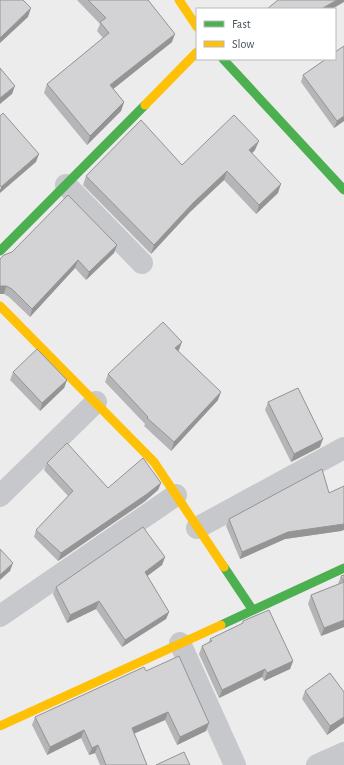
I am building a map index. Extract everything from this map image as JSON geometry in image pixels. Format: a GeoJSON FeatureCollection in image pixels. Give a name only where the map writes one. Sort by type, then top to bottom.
{"type":"FeatureCollection","features":[{"type":"Feature","properties":{"kind":"street"},"geometry":{"type":"LineString","coordinates":[[179,0],[196,26]]}},
{"type":"Feature","properties":{"kind":"street"},"geometry":{"type":"LineString","coordinates":[[0,251],[196,53]]}},
{"type":"Feature","properties":{"kind":"street"},"geometry":{"type":"LineString","coordinates":[[224,60],[344,190]]}},
{"type":"Feature","properties":{"kind":"street"},"geometry":{"type":"LineString","coordinates":[[66,185],[142,262]]}},
{"type":"Feature","properties":{"kind":"street"},"geometry":{"type":"LineString","coordinates":[[0,306],[154,462],[252,610]]}},
{"type":"Feature","properties":{"kind":"street"},"geometry":{"type":"LineString","coordinates":[[0,496],[96,402]]}},
{"type":"Feature","properties":{"kind":"street"},"geometry":{"type":"LineString","coordinates":[[197,528],[344,448]]}},
{"type":"Feature","properties":{"kind":"street"},"geometry":{"type":"LineString","coordinates":[[0,616],[176,496]]}},
{"type":"Feature","properties":{"kind":"street"},"geometry":{"type":"LineString","coordinates":[[0,726],[344,568]]}},
{"type":"Feature","properties":{"kind":"street"},"geometry":{"type":"LineString","coordinates":[[180,643],[235,765]]}},
{"type":"Feature","properties":{"kind":"building"},"geometry":{"type":"Polygon","coordinates":[[[0,0],[23,0],[31,8],[0,38],[0,0]]]}},
{"type":"Feature","properties":{"kind":"building"},"geometry":{"type":"Polygon","coordinates":[[[88,0],[148,0],[175,34],[110,85],[124,102],[90,136],[47,84],[109,33],[100,22],[106,18],[88,0]]]}},
{"type":"Feature","properties":{"kind":"building"},"geometry":{"type":"Polygon","coordinates":[[[278,0],[337,0],[323,8],[268,8],[278,0]]]}},
{"type":"Feature","properties":{"kind":"building"},"geometry":{"type":"Polygon","coordinates":[[[344,46],[344,116],[337,121],[303,75],[325,60],[336,60],[336,51],[344,46]]]}},
{"type":"Feature","properties":{"kind":"building"},"geometry":{"type":"Polygon","coordinates":[[[0,68],[15,86],[0,98],[0,68]]]}},
{"type":"Feature","properties":{"kind":"building"},"geometry":{"type":"Polygon","coordinates":[[[3,113],[39,154],[1,187],[0,116],[3,113]]]}},
{"type":"Feature","properties":{"kind":"building"},"geometry":{"type":"Polygon","coordinates":[[[234,115],[259,141],[249,150],[281,184],[259,205],[227,171],[193,203],[154,245],[86,176],[141,120],[182,165],[234,115]]]}},
{"type":"Feature","properties":{"kind":"building"},"geometry":{"type":"Polygon","coordinates":[[[68,195],[117,245],[89,272],[78,260],[32,309],[12,289],[6,286],[0,286],[0,259],[4,255],[12,252],[68,195]]]}},
{"type":"Feature","properties":{"kind":"building"},"geometry":{"type":"Polygon","coordinates":[[[163,322],[182,342],[175,348],[221,392],[174,442],[147,418],[148,417],[108,374],[163,322]]]}},
{"type":"Feature","properties":{"kind":"building"},"geometry":{"type":"Polygon","coordinates":[[[37,349],[67,380],[42,403],[13,372],[37,349]]]}},
{"type":"Feature","properties":{"kind":"building"},"geometry":{"type":"Polygon","coordinates":[[[298,388],[323,439],[294,454],[268,402],[298,388]]]}},
{"type":"Feature","properties":{"kind":"building"},"geometry":{"type":"Polygon","coordinates":[[[67,443],[108,488],[143,458],[161,483],[61,553],[36,530],[73,491],[47,463],[67,443]]]}},
{"type":"Feature","properties":{"kind":"building"},"geometry":{"type":"Polygon","coordinates":[[[322,469],[329,493],[344,486],[344,524],[288,532],[242,552],[229,519],[322,469]]]}},
{"type":"Feature","properties":{"kind":"building"},"geometry":{"type":"Polygon","coordinates":[[[143,527],[165,557],[145,572],[169,612],[125,640],[99,601],[70,615],[56,587],[143,527]]]}},
{"type":"Feature","properties":{"kind":"building"},"geometry":{"type":"Polygon","coordinates":[[[0,549],[13,563],[0,575],[0,549]]]}},
{"type":"Feature","properties":{"kind":"building"},"geometry":{"type":"Polygon","coordinates":[[[344,575],[344,582],[341,576],[344,575]]]}},
{"type":"Feature","properties":{"kind":"building"},"geometry":{"type":"Polygon","coordinates":[[[344,582],[344,620],[324,628],[311,595],[344,582]]]}},
{"type":"Feature","properties":{"kind":"building"},"geometry":{"type":"Polygon","coordinates":[[[269,610],[293,661],[267,673],[265,669],[222,690],[202,646],[212,641],[210,639],[243,623],[243,621],[269,610]]]}},
{"type":"Feature","properties":{"kind":"building"},"geometry":{"type":"Polygon","coordinates":[[[179,656],[209,723],[180,737],[168,712],[132,728],[147,765],[106,765],[98,745],[92,748],[84,730],[50,747],[35,717],[144,667],[146,671],[179,656]]]}},
{"type":"Feature","properties":{"kind":"building"},"geometry":{"type":"Polygon","coordinates":[[[330,673],[344,692],[344,717],[330,726],[305,691],[330,673]]]}},
{"type":"Feature","properties":{"kind":"building"},"geometry":{"type":"Polygon","coordinates":[[[184,752],[190,765],[156,765],[184,752]]]}},
{"type":"Feature","properties":{"kind":"traffic: fast"},"geometry":{"type":"LineString","coordinates":[[224,60],[344,190]]}},
{"type":"Feature","properties":{"kind":"traffic: fast"},"geometry":{"type":"LineString","coordinates":[[0,251],[145,105]]}},
{"type":"Feature","properties":{"kind":"traffic: fast"},"geometry":{"type":"LineString","coordinates":[[224,567],[252,609]]}},
{"type":"Feature","properties":{"kind":"traffic: fast"},"geometry":{"type":"LineString","coordinates":[[221,625],[344,568]]}},
{"type":"Feature","properties":{"kind":"traffic: slow"},"geometry":{"type":"LineString","coordinates":[[179,0],[196,26]]}},
{"type":"Feature","properties":{"kind":"traffic: slow"},"geometry":{"type":"LineString","coordinates":[[145,105],[196,53]]}},
{"type":"Feature","properties":{"kind":"traffic: slow"},"geometry":{"type":"LineString","coordinates":[[0,306],[154,462],[224,567]]}},
{"type":"Feature","properties":{"kind":"traffic: slow"},"geometry":{"type":"LineString","coordinates":[[0,726],[221,625]]}}]}
